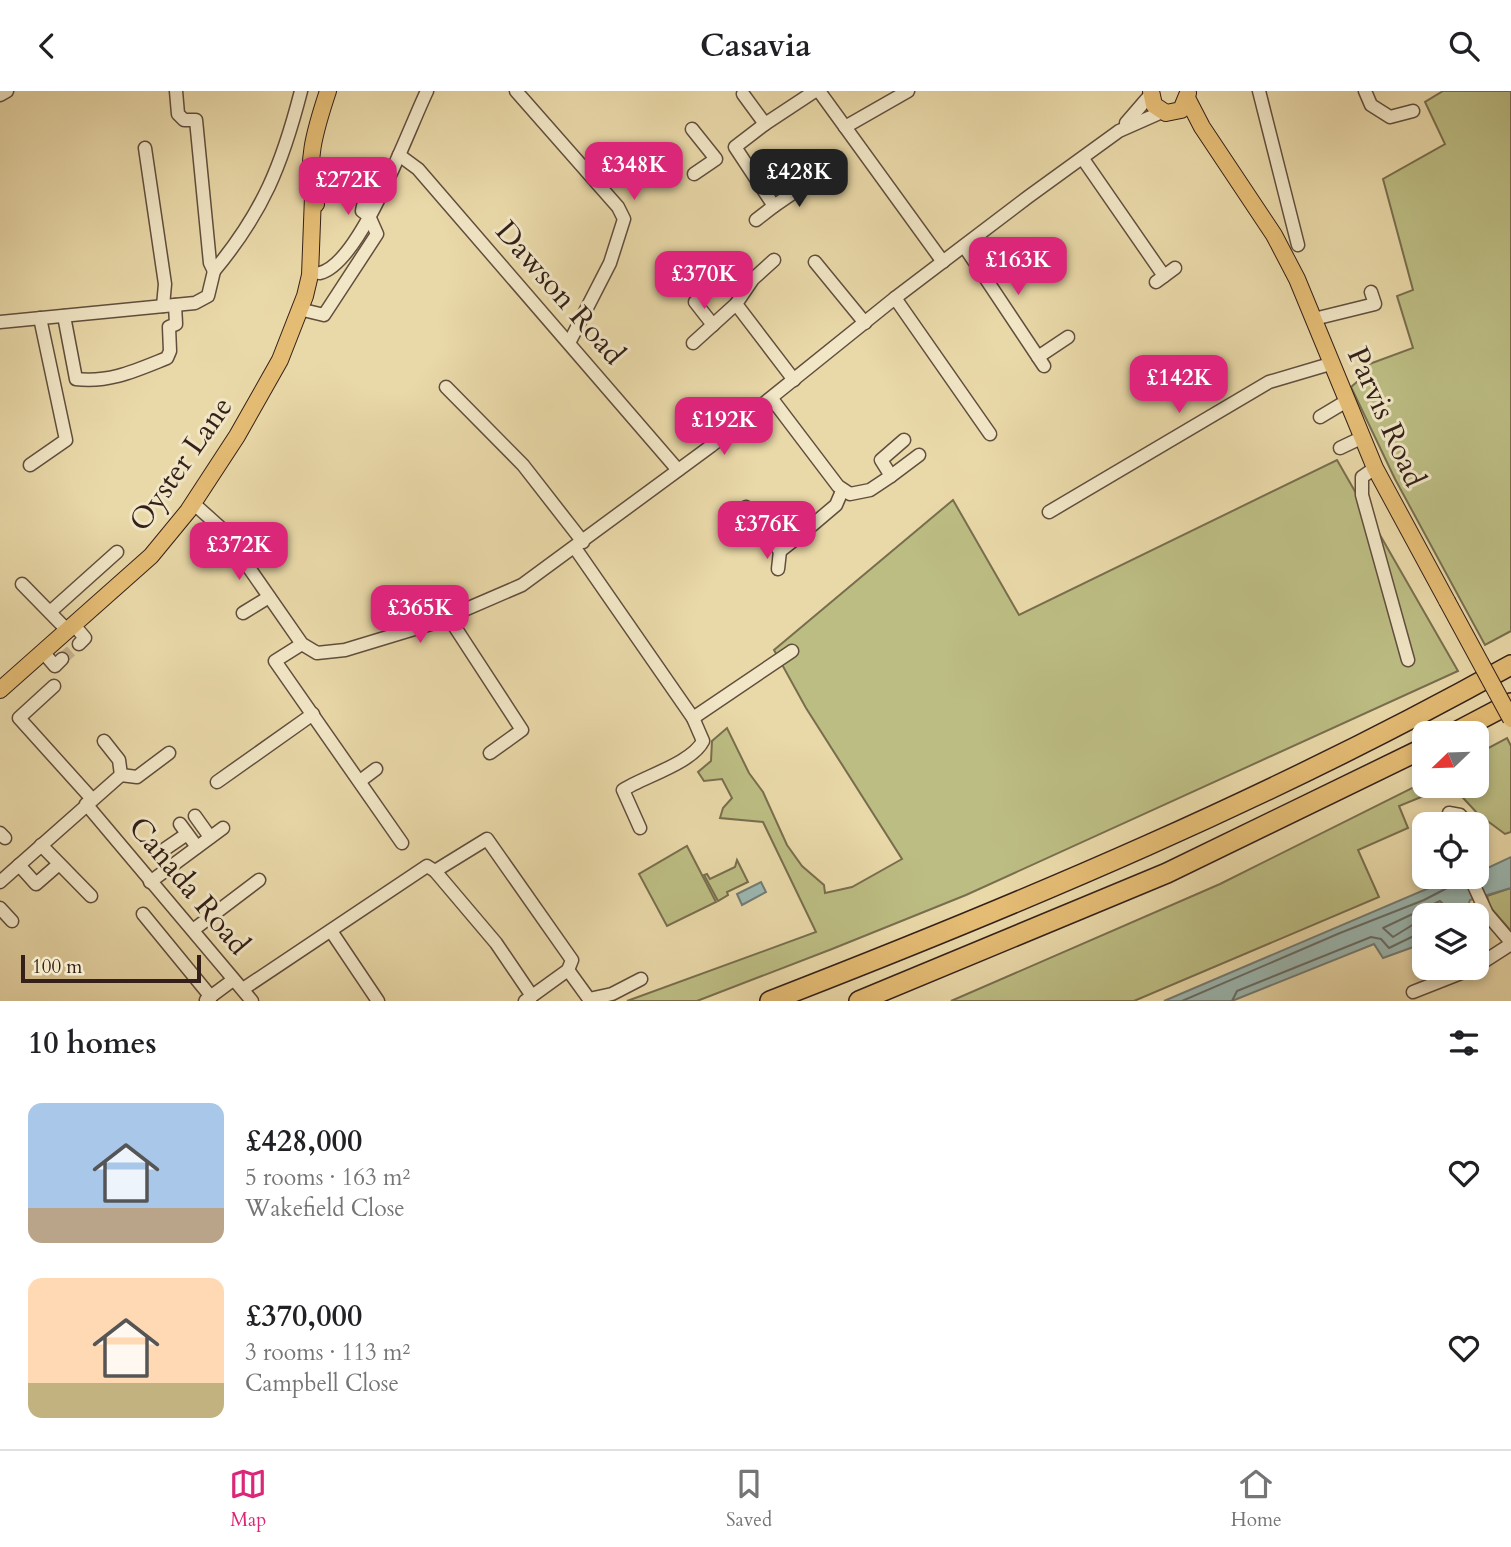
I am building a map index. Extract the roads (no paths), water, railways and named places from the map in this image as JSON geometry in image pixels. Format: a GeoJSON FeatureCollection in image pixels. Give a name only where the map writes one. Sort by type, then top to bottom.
{"type":"FeatureCollection","features":[{"type":"Feature","properties":{"kind":"highway"},"geometry":{"type":"LineString","coordinates":[[770,1001],[1185,828],[1393,728],[1511,665]]}},
{"type":"Feature","properties":{"kind":"highway"},"geometry":{"type":"LineString","coordinates":[[1477,721],[1511,703]]}},
{"type":"Feature","properties":{"kind":"highway"},"geometry":{"type":"LineString","coordinates":[[859,1001],[1167,873],[1412,754]]}},
{"type":"Feature","properties":{"kind":"main road"},"geometry":{"type":"LineString","coordinates":[[313,196],[313,139],[328,91]]}},
{"type":"Feature","properties":{"kind":"main road","name":"Parvis Road"},"geometry":{"type":"LineString","coordinates":[[1151,93],[1154,105],[1210,139]]}},
{"type":"Feature","properties":{"kind":"main road"},"geometry":{"type":"LineString","coordinates":[[1169,112],[1188,95]]}},
{"type":"Feature","properties":{"kind":"main road","name":"Parvis Road"},"geometry":{"type":"LineString","coordinates":[[1188,95],[1210,139],[1273,235],[1314,319],[1345,402],[1375,468],[1511,719]]}},
{"type":"Feature","properties":{"kind":"main road","name":"Oyster Lane"},"geometry":{"type":"LineString","coordinates":[[0,690],[151,556],[193,503],[252,411],[320,273],[321,233],[313,196]]}},
{"type":"Feature","properties":{"kind":"main road","name":"Oyster Lane"},"geometry":{"type":"LineString","coordinates":[[303,310],[310,275],[313,196]]}},
{"type":"Feature","properties":{"kind":"street"},"geometry":{"type":"LineString","coordinates":[[0,95],[7,91]]}},
{"type":"Feature","properties":{"kind":"street"},"geometry":{"type":"LineString","coordinates":[[176,91],[178,114],[184,120],[196,120],[210,263],[214,271]]}},
{"type":"Feature","properties":{"kind":"street"},"geometry":{"type":"LineString","coordinates":[[0,322],[190,303],[208,296],[214,271],[243,235],[277,174],[301,91]]}},
{"type":"Feature","properties":{"kind":"street"},"geometry":{"type":"LineString","coordinates":[[320,273],[329,271],[341,260],[369,216],[386,187],[428,91]]}},
{"type":"Feature","properties":{"kind":"street"},"geometry":{"type":"LineString","coordinates":[[516,91],[618,207],[624,219],[610,263],[569,343]]}},
{"type":"Feature","properties":{"kind":"street"},"geometry":{"type":"LineString","coordinates":[[694,174],[817,91],[943,262]]}},
{"type":"Feature","properties":{"kind":"street"},"geometry":{"type":"LineString","coordinates":[[845,127],[908,91]]}},
{"type":"Feature","properties":{"kind":"street"},"geometry":{"type":"LineString","coordinates":[[1259,91],[1298,245]]}},
{"type":"Feature","properties":{"kind":"street"},"geometry":{"type":"LineString","coordinates":[[1365,91],[1371,105],[1390,117],[1413,111]]}},
{"type":"Feature","properties":{"kind":"street"},"geometry":{"type":"LineString","coordinates":[[193,503],[222,529],[302,644],[317,653],[345,650],[449,618],[522,585],[579,545],[772,399],[895,298],[1119,131],[1151,93]]}},
{"type":"Feature","properties":{"kind":"street"},"geometry":{"type":"LineString","coordinates":[[743,94],[765,124]]}},
{"type":"Feature","properties":{"kind":"street"},"geometry":{"type":"LineString","coordinates":[[1119,131],[1169,112]]}},
{"type":"Feature","properties":{"kind":"street"},"geometry":{"type":"LineString","coordinates":[[692,129],[716,159]]}},
{"type":"Feature","properties":{"kind":"street"},"geometry":{"type":"LineString","coordinates":[[735,147],[774,206]]}},
{"type":"Feature","properties":{"kind":"street"},"geometry":{"type":"LineString","coordinates":[[64,316],[76,379],[90,381],[126,376],[139,367],[167,358],[170,351],[169,327],[176,324],[178,316],[169,305],[164,283],[145,148]]}},
{"type":"Feature","properties":{"kind":"street","name":"Dawson Road"},"geometry":{"type":"LineString","coordinates":[[399,155],[418,169],[678,470]]}},
{"type":"Feature","properties":{"kind":"street"},"geometry":{"type":"LineString","coordinates":[[1083,159],[1165,275]]}},
{"type":"Feature","properties":{"kind":"street"},"geometry":{"type":"LineString","coordinates":[[756,220],[806,184]]}},
{"type":"Feature","properties":{"kind":"street"},"geometry":{"type":"LineString","coordinates":[[303,310],[324,315],[377,234],[369,216]]}},
{"type":"Feature","properties":{"kind":"street"},"geometry":{"type":"LineString","coordinates":[[964,246],[1041,362],[1068,337]]}},
{"type":"Feature","properties":{"kind":"street"},"geometry":{"type":"LineString","coordinates":[[693,343],[736,304],[753,279],[774,260]]}},
{"type":"Feature","properties":{"kind":"street"},"geometry":{"type":"LineString","coordinates":[[815,262],[865,323]]}},
{"type":"Feature","properties":{"kind":"street"},"geometry":{"type":"LineString","coordinates":[[1314,319],[1375,304],[1371,292]]}},
{"type":"Feature","properties":{"kind":"street"},"geometry":{"type":"LineString","coordinates":[[895,298],[982,429]]}},
{"type":"Feature","properties":{"kind":"street"},"geometry":{"type":"LineString","coordinates":[[695,302],[713,325]]}},
{"type":"Feature","properties":{"kind":"street"},"geometry":{"type":"LineString","coordinates":[[736,304],[794,380]]}},
{"type":"Feature","properties":{"kind":"street"},"geometry":{"type":"LineString","coordinates":[[30,465],[65,440],[40,318]]}},
{"type":"Feature","properties":{"kind":"street"},"geometry":{"type":"LineString","coordinates":[[1049,512],[1269,382],[1330,364]]}},
{"type":"Feature","properties":{"kind":"street"},"geometry":{"type":"LineString","coordinates":[[446,387],[523,465],[579,545],[696,724],[702,741],[699,748],[623,790],[640,828]]}},
{"type":"Feature","properties":{"kind":"street"},"geometry":{"type":"LineString","coordinates":[[772,399],[842,491],[850,494],[870,490],[919,455]]}},
{"type":"Feature","properties":{"kind":"street"},"geometry":{"type":"LineString","coordinates":[[1320,417],[1345,402]]}},
{"type":"Feature","properties":{"kind":"street"},"geometry":{"type":"LineString","coordinates":[[1340,448],[1361,438]]}},
{"type":"Feature","properties":{"kind":"street"},"geometry":{"type":"LineString","coordinates":[[891,476],[881,460],[904,440]]}},
{"type":"Feature","properties":{"kind":"street"},"geometry":{"type":"LineString","coordinates":[[1375,468],[1362,477],[1362,495],[1408,660]]}},
{"type":"Feature","properties":{"kind":"street"},"geometry":{"type":"LineString","coordinates":[[780,551],[836,505],[842,491]]}},
{"type":"Feature","properties":{"kind":"street"},"geometry":{"type":"LineString","coordinates":[[746,507],[780,551],[778,569]]}},
{"type":"Feature","properties":{"kind":"street"},"geometry":{"type":"LineString","coordinates":[[785,511],[803,533]]}},
{"type":"Feature","properties":{"kind":"street"},"geometry":{"type":"LineString","coordinates":[[50,613],[117,552]]}},
{"type":"Feature","properties":{"kind":"street"},"geometry":{"type":"LineString","coordinates":[[22,584],[50,613],[85,638],[79,644]]}},
{"type":"Feature","properties":{"kind":"street"},"geometry":{"type":"LineString","coordinates":[[243,613],[269,597]]}},
{"type":"Feature","properties":{"kind":"street"},"geometry":{"type":"LineString","coordinates":[[449,618],[522,730],[490,753]]}},
{"type":"Feature","properties":{"kind":"street"},"geometry":{"type":"LineString","coordinates":[[302,644],[275,661],[402,843]]}},
{"type":"Feature","properties":{"kind":"street"},"geometry":{"type":"LineString","coordinates":[[696,724],[792,651]]}},
{"type":"Feature","properties":{"kind":"street"},"geometry":{"type":"LineString","coordinates":[[43,652],[55,666],[62,659]]}},
{"type":"Feature","properties":{"kind":"street","name":"Canada Road"},"geometry":{"type":"LineString","coordinates":[[54,685],[19,718],[89,802],[150,882],[252,1001]]}},
{"type":"Feature","properties":{"kind":"street"},"geometry":{"type":"LineString","coordinates":[[217,782],[313,713]]}},
{"type":"Feature","properties":{"kind":"street"},"geometry":{"type":"LineString","coordinates":[[104,741],[119,760],[121,775]]}},
{"type":"Feature","properties":{"kind":"street"},"geometry":{"type":"LineString","coordinates":[[0,883],[121,775],[137,777],[169,753]]}},
{"type":"Feature","properties":{"kind":"street"},"geometry":{"type":"LineString","coordinates":[[360,781],[376,769]]}},
{"type":"Feature","properties":{"kind":"street"},"geometry":{"type":"LineString","coordinates":[[195,816],[210,837]]}},
{"type":"Feature","properties":{"kind":"street"},"geometry":{"type":"LineString","coordinates":[[150,882],[223,828]]}},
{"type":"Feature","properties":{"kind":"street"},"geometry":{"type":"LineString","coordinates":[[165,849],[183,829],[197,847]]}},
{"type":"Feature","properties":{"kind":"street"},"geometry":{"type":"LineString","coordinates":[[243,989],[427,866],[435,871],[496,943],[529,999],[568,970],[572,960],[487,839],[435,871]]}},
{"type":"Feature","properties":{"kind":"street"},"geometry":{"type":"LineString","coordinates":[[41,845],[91,896]]}},
{"type":"Feature","properties":{"kind":"street"},"geometry":{"type":"LineString","coordinates":[[19,865],[36,884],[59,864]]}},
{"type":"Feature","properties":{"kind":"street"},"geometry":{"type":"LineString","coordinates":[[193,930],[259,880]]}},
{"type":"Feature","properties":{"kind":"street"},"geometry":{"type":"LineString","coordinates":[[1475,889],[1483,907],[1511,943],[1489,958]]}},
{"type":"Feature","properties":{"kind":"street"},"geometry":{"type":"LineString","coordinates":[[0,908],[12,921]]}},
{"type":"Feature","properties":{"kind":"street"},"geometry":{"type":"LineString","coordinates":[[143,914],[208,999],[233,980]]}},
{"type":"Feature","properties":{"kind":"street"},"geometry":{"type":"LineString","coordinates":[[331,931],[378,1001]]}},
{"type":"Feature","properties":{"kind":"street"},"geometry":{"type":"LineString","coordinates":[[568,970],[589,999],[612,994],[641,979]]}},
{"type":"Feature","properties":{"kind":"street"},"geometry":{"type":"LineString","coordinates":[[1413,992],[1443,980]]}},
{"type":"Feature","properties":{"kind":"water"},"geometry":{"type":"Polygon","coordinates":[[[1511,857],[1511,888],[1470,900],[1469,903],[1412,903],[1412,948],[1383,958],[1374,944],[1232,1001],[1164,1001],[1427,889],[1489,889],[1489,867],[1511,857]]]}},
{"type":"Feature","properties":{"kind":"water"},"geometry":{"type":"Polygon","coordinates":[[[761,882],[766,892],[742,905],[737,894],[761,882]]]}},
{"type":"Feature","properties":{"kind":"tunnel"},"geometry":{"type":"LineString","coordinates":[[62,659],[79,644]]}}]}
